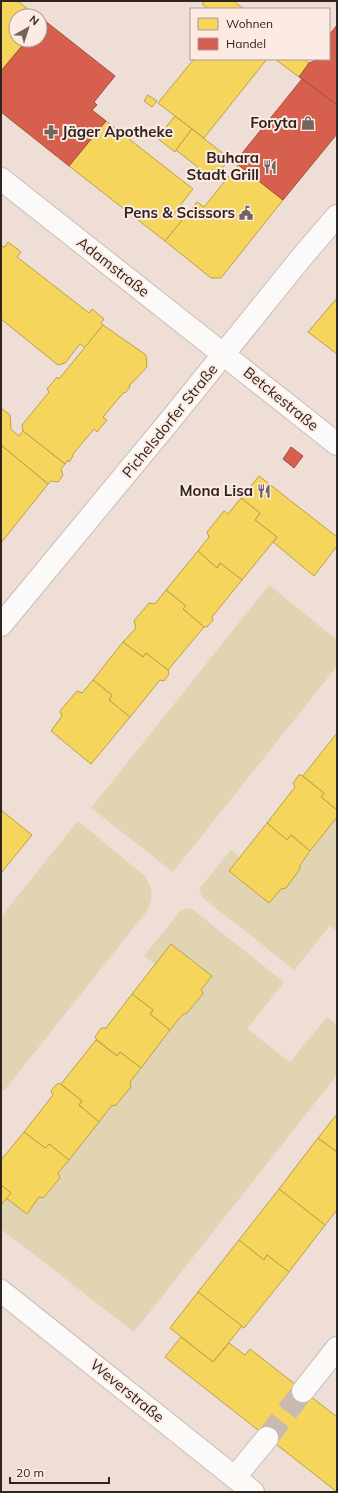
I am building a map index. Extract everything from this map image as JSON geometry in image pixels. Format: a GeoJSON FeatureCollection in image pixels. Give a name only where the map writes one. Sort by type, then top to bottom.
{"type":"FeatureCollection","features":[{"type":"Feature","properties":{"kind":"street","name":"Adamstraße"},"geometry":{"type":"LineString","coordinates":[[1,179],[224,354]]}},
{"type":"Feature","properties":{"kind":"street","name":"Pichelsdorfer Straße"},"geometry":{"type":"LineString","coordinates":[[1,625],[337,216]]}},
{"type":"Feature","properties":{"kind":"street","name":"Betckestraße"},"geometry":{"type":"LineString","coordinates":[[224,354],[337,444]]}},
{"type":"Feature","properties":{"kind":"street","name":"Weverstraße"},"geometry":{"type":"LineString","coordinates":[[1,1291],[253,1492]]}},
{"type":"Feature","properties":{"kind":"street"},"geometry":{"type":"LineString","coordinates":[[303,1391],[337,1348]]}},
{"type":"Feature","properties":{"kind":"street"},"geometry":{"type":"LineString","coordinates":[[235,1477],[266,1438]]}},
{"type":"Feature","properties":{"kind":"shaded area"},"geometry":{"type":"Polygon","coordinates":[[[269,585],[337,640],[337,666],[173,872],[91,808],[269,585]]]}},
{"type":"Feature","properties":{"kind":"shaded area"},"geometry":{"type":"Polygon","coordinates":[[[337,817],[337,931],[330,926],[294,970],[202,897],[199,889],[231,850],[240,857],[229,871],[269,903],[281,889],[286,888],[300,869],[300,865],[337,817]]]}},
{"type":"Feature","properties":{"kind":"shaded area"},"geometry":{"type":"Polygon","coordinates":[[[78,821],[145,876],[150,885],[152,894],[151,902],[147,911],[6,1088],[1,1092],[1,917],[78,821]]]}},
{"type":"Feature","properties":{"kind":"shaded area"},"geometry":{"type":"Polygon","coordinates":[[[187,908],[193,910],[284,982],[247,1029],[290,1062],[327,1017],[337,1025],[337,1075],[134,1332],[1,1229],[1,1205],[6,1198],[27,1214],[39,1197],[43,1198],[45,1196],[60,1178],[58,1173],[112,1105],[115,1106],[131,1087],[130,1082],[183,1014],[187,1013],[202,994],[201,990],[212,976],[171,944],[155,964],[144,956],[181,910],[187,908]]]}},
{"type":"Feature","properties":{"kind":"building: Wohnen"},"geometry":{"type":"Polygon","coordinates":[[[1,1],[18,1],[26,8],[8,8],[8,48],[20,48],[1,71],[1,1]]]}},
{"type":"Feature","properties":{"kind":"building: Wohnen"},"geometry":{"type":"Polygon","coordinates":[[[205,1],[236,1],[235,2],[243,8],[207,8],[202,4],[205,1]]]}},
{"type":"Feature","properties":{"kind":"building: Wohnen"},"geometry":{"type":"Polygon","coordinates":[[[193,60],[266,60],[204,138],[158,103],[193,60]]]}},
{"type":"Feature","properties":{"kind":"building: Wohnen"},"geometry":{"type":"Polygon","coordinates":[[[276,60],[305,60],[309,63],[299,77],[276,60]]]}},
{"type":"Feature","properties":{"kind":"building: Wohnen"},"geometry":{"type":"Polygon","coordinates":[[[148,95],[157,101],[152,107],[144,101],[148,95]]]}},
{"type":"Feature","properties":{"kind":"building: Wohnen"},"geometry":{"type":"Polygon","coordinates":[[[175,116],[192,129],[175,152],[157,138],[175,116]]]}},
{"type":"Feature","properties":{"kind":"building: Wohnen"},"geometry":{"type":"Polygon","coordinates":[[[106,121],[193,189],[175,212],[184,219],[165,241],[69,166],[106,121]]]}},
{"type":"Feature","properties":{"kind":"building: Wohnen"},"geometry":{"type":"Polygon","coordinates":[[[192,129],[230,159],[213,179],[176,150],[192,129]]]}},
{"type":"Feature","properties":{"kind":"building: Wohnen"},"geometry":{"type":"Polygon","coordinates":[[[238,165],[283,200],[221,278],[211,278],[165,241],[197,202],[204,207],[238,165]]]}},
{"type":"Feature","properties":{"kind":"building: Wohnen"},"geometry":{"type":"Polygon","coordinates":[[[8,242],[21,252],[17,257],[89,313],[92,309],[104,319],[101,323],[103,325],[85,348],[80,344],[65,363],[58,365],[1,319],[1,246],[5,247],[8,242]]]}},
{"type":"Feature","properties":{"kind":"building: Wohnen"},"geometry":{"type":"Polygon","coordinates":[[[337,298],[337,354],[308,332],[337,298]]]}},
{"type":"Feature","properties":{"kind":"building: Wohnen"},"geometry":{"type":"Polygon","coordinates":[[[103,325],[146,355],[147,367],[131,383],[129,386],[130,387],[103,417],[107,420],[97,432],[94,429],[73,454],[69,462],[68,460],[65,464],[23,431],[22,425],[49,392],[47,389],[57,377],[59,379],[103,325]]]}},
{"type":"Feature","properties":{"kind":"building: Wohnen"},"geometry":{"type":"Polygon","coordinates":[[[1,408],[10,415],[11,429],[19,436],[23,431],[65,464],[61,469],[63,475],[58,482],[51,481],[48,484],[1,445],[1,408]]]}},
{"type":"Feature","properties":{"kind":"building: Wohnen"},"geometry":{"type":"Polygon","coordinates":[[[1,445],[48,484],[1,543],[1,445]]]}},
{"type":"Feature","properties":{"kind":"building: Wohnen"},"geometry":{"type":"Polygon","coordinates":[[[259,476],[337,537],[337,546],[314,576],[273,542],[277,537],[255,520],[260,513],[241,498],[259,476]]]}},
{"type":"Feature","properties":{"kind":"building: Wohnen"},"geometry":{"type":"Polygon","coordinates":[[[241,498],[260,513],[255,520],[277,537],[242,580],[220,563],[217,568],[198,551],[209,537],[207,532],[224,511],[228,514],[241,498]]]}},
{"type":"Feature","properties":{"kind":"building: Wohnen"},"geometry":{"type":"Polygon","coordinates":[[[198,551],[217,568],[220,563],[242,580],[212,617],[213,620],[207,627],[204,627],[183,609],[186,606],[166,590],[198,551]]]}},
{"type":"Feature","properties":{"kind":"building: Wohnen"},"geometry":{"type":"Polygon","coordinates":[[[166,590],[186,606],[183,609],[204,627],[168,670],[146,653],[143,657],[123,642],[136,628],[134,621],[149,603],[155,604],[166,590]]]}},
{"type":"Feature","properties":{"kind":"building: Wohnen"},"geometry":{"type":"Polygon","coordinates":[[[123,642],[143,657],[146,653],[168,670],[169,674],[164,681],[160,680],[130,717],[109,700],[112,695],[93,680],[123,642]]]}},
{"type":"Feature","properties":{"kind":"building: Wohnen"},"geometry":{"type":"Polygon","coordinates":[[[93,680],[112,695],[109,700],[130,717],[91,764],[51,731],[62,716],[60,711],[77,691],[82,693],[93,680]]]}},
{"type":"Feature","properties":{"kind":"building: Wohnen"},"geometry":{"type":"Polygon","coordinates":[[[337,733],[337,810],[321,797],[324,793],[303,776],[337,733]]]}},
{"type":"Feature","properties":{"kind":"building: Wohnen"},"geometry":{"type":"Polygon","coordinates":[[[299,775],[324,793],[321,797],[337,810],[337,817],[310,851],[291,835],[287,840],[267,823],[295,787],[293,783],[299,775]]]}},
{"type":"Feature","properties":{"kind":"building: Wohnen"},"geometry":{"type":"Polygon","coordinates":[[[1,810],[32,835],[1,873],[1,810]]]}},
{"type":"Feature","properties":{"kind":"building: Wohnen"},"geometry":{"type":"Polygon","coordinates":[[[267,823],[287,840],[291,835],[310,851],[300,865],[300,869],[286,888],[281,889],[269,903],[229,871],[267,823]]]}},
{"type":"Feature","properties":{"kind":"building: Wohnen"},"geometry":{"type":"Polygon","coordinates":[[[171,944],[212,976],[201,990],[203,994],[187,1013],[183,1014],[170,1030],[150,1014],[153,1010],[132,994],[171,944]]]}},
{"type":"Feature","properties":{"kind":"building: Wohnen"},"geometry":{"type":"Polygon","coordinates":[[[132,994],[153,1010],[150,1014],[170,1030],[141,1068],[120,1052],[117,1056],[95,1037],[101,1028],[106,1028],[132,994]]]}},
{"type":"Feature","properties":{"kind":"building: Wohnen"},"geometry":{"type":"Polygon","coordinates":[[[96,1040],[117,1056],[120,1052],[141,1068],[130,1082],[131,1087],[116,1105],[112,1105],[99,1122],[79,1105],[82,1101],[61,1084],[96,1040]]]}},
{"type":"Feature","properties":{"kind":"building: Wohnen"},"geometry":{"type":"Polygon","coordinates":[[[59,1083],[82,1101],[79,1105],[99,1122],[69,1160],[49,1144],[45,1148],[24,1132],[53,1095],[51,1091],[59,1083]]]}},
{"type":"Feature","properties":{"kind":"building: Wohnen"},"geometry":{"type":"Polygon","coordinates":[[[337,1114],[337,1152],[318,1138],[337,1114]]]}},
{"type":"Feature","properties":{"kind":"building: Wohnen"},"geometry":{"type":"Polygon","coordinates":[[[24,1132],[45,1148],[49,1144],[69,1160],[58,1173],[60,1178],[43,1198],[39,1197],[27,1214],[6,1198],[11,1193],[1,1185],[1,1160],[24,1132]]]}},
{"type":"Feature","properties":{"kind":"building: Wohnen"},"geometry":{"type":"Polygon","coordinates":[[[318,1138],[337,1152],[337,1210],[325,1225],[279,1189],[318,1138]]]}},
{"type":"Feature","properties":{"kind":"building: Wohnen"},"geometry":{"type":"Polygon","coordinates":[[[1,1185],[11,1193],[1,1205],[1,1185]]]}},
{"type":"Feature","properties":{"kind":"building: Wohnen"},"geometry":{"type":"Polygon","coordinates":[[[279,1189],[325,1225],[289,1272],[267,1255],[264,1260],[239,1240],[279,1189]]]}},
{"type":"Feature","properties":{"kind":"building: Wohnen"},"geometry":{"type":"Polygon","coordinates":[[[239,1240],[264,1260],[267,1255],[289,1272],[244,1328],[198,1292],[239,1240]]]}},
{"type":"Feature","properties":{"kind":"building: Wohnen"},"geometry":{"type":"Polygon","coordinates":[[[198,1292],[242,1326],[213,1362],[170,1328],[198,1292]]]}},
{"type":"Feature","properties":{"kind":"building: Wohnen"},"geometry":{"type":"Polygon","coordinates":[[[181,1337],[213,1362],[229,1343],[245,1355],[250,1349],[337,1417],[337,1492],[165,1357],[181,1337]]]}},
{"type":"Feature","properties":{"kind":"building: Handel"},"geometry":{"type":"Polygon","coordinates":[[[48,23],[115,76],[94,102],[97,105],[92,110],[106,121],[69,166],[1,112],[1,71],[20,48],[48,48],[48,23]]]}},
{"type":"Feature","properties":{"kind":"building: Handel"},"geometry":{"type":"Polygon","coordinates":[[[337,25],[337,105],[299,77],[309,63],[316,60],[330,60],[330,34],[337,25]]]}},
{"type":"Feature","properties":{"kind":"building: Handel"},"geometry":{"type":"Polygon","coordinates":[[[302,79],[337,105],[337,134],[283,200],[235,162],[302,79]]]}},
{"type":"Feature","properties":{"kind":"building: Handel"},"geometry":{"type":"Polygon","coordinates":[[[291,447],[303,456],[294,468],[283,459],[291,447]]]}},
{"type":"Feature","properties":{"kind":"tunnel"},"geometry":{"type":"LineString","coordinates":[[267,1438],[303,1391]]}},
{"type":"Feature","properties":{"kind":"place","name":"Foryta"},"geometry":{"type":"Point","coordinates":[308,123]}},
{"type":"Feature","properties":{"kind":"place","name":"Jäger Apotheke"},"geometry":{"type":"Point","coordinates":[51,132]}},
{"type":"Feature","properties":{"kind":"place","name":"Buhara Stadt Grill"},"geometry":{"type":"Point","coordinates":[270,167]}},
{"type":"Feature","properties":{"kind":"place","name":"Pens & Scissors"},"geometry":{"type":"Point","coordinates":[246,213]}},
{"type":"Feature","properties":{"kind":"place","name":"Mona Lisa"},"geometry":{"type":"Point","coordinates":[264,491]}}]}
